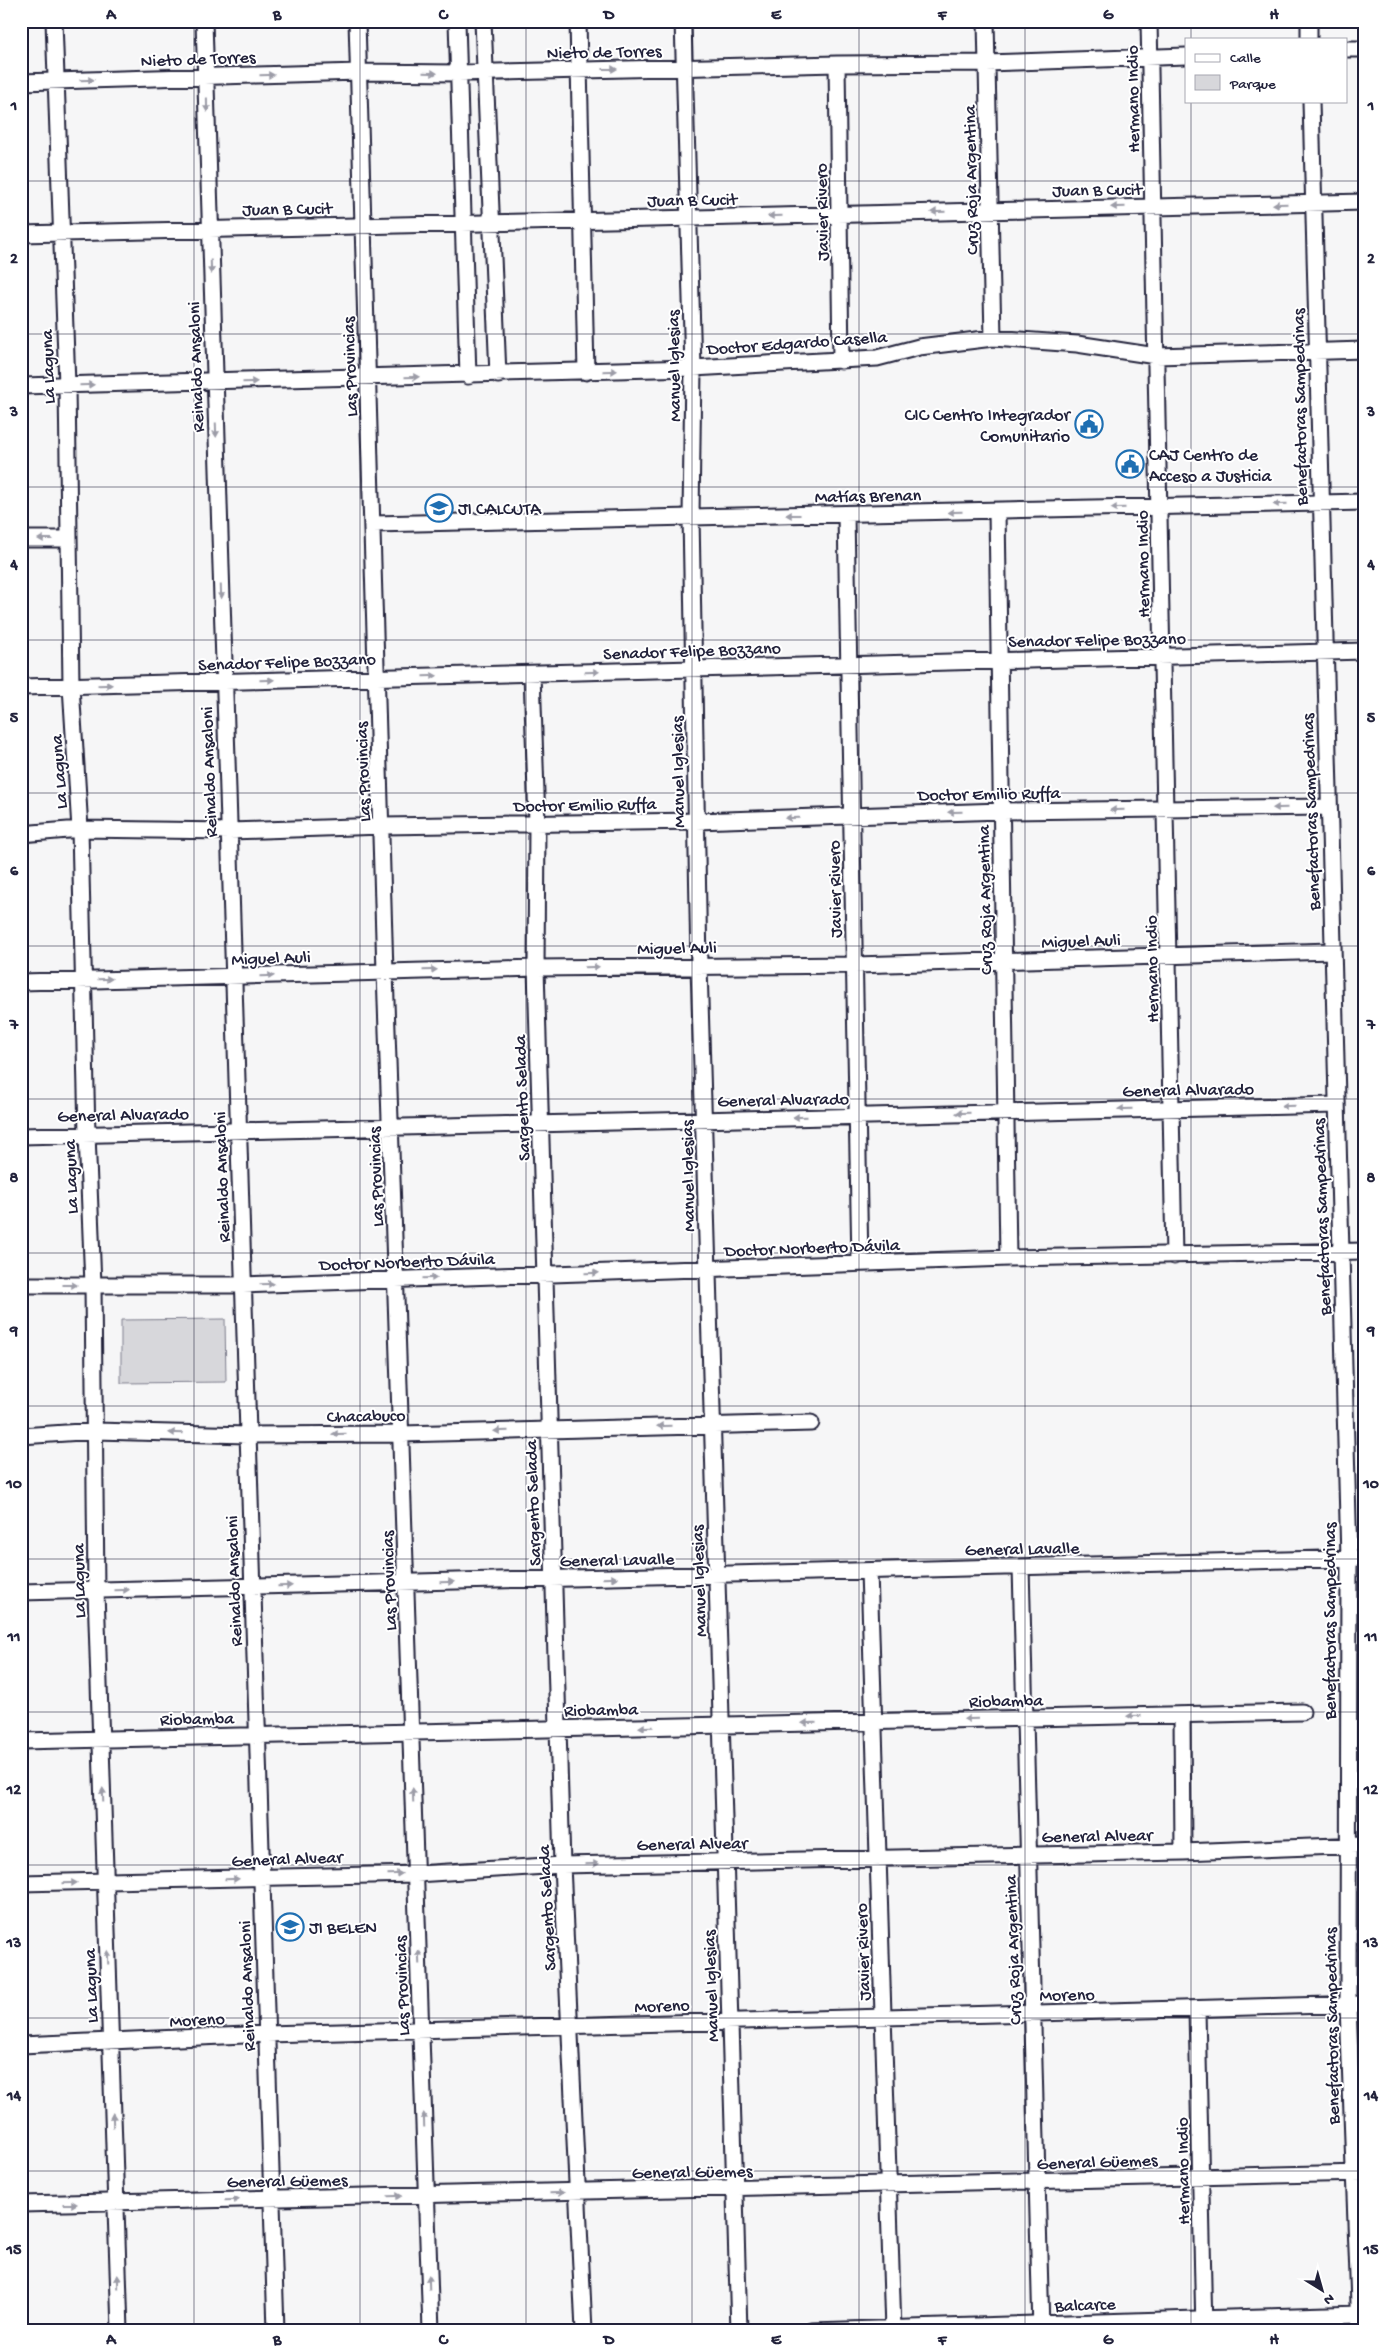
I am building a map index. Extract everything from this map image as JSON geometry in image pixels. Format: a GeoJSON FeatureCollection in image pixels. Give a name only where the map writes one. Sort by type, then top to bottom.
{"type":"FeatureCollection","features":[{"type":"Feature","properties":{"kind":"street","name":"La Laguna"},"geometry":{"type":"LineString","coordinates":[[54,21],[67,385],[71,686],[80,829],[87,1134],[93,1285],[96,1431],[96,1591],[120,2331]]}},
{"type":"Feature","properties":{"kind":"street","name":"Reinaldo Ansaloni"},"geometry":{"type":"LineString","coordinates":[[204,21],[276,2331]]}},
{"type":"Feature","properties":{"kind":"street","name":"Las Provincias"},"geometry":{"type":"LineString","coordinates":[[357,21],[378,677],[385,972],[397,1279],[430,2331]]}},
{"type":"Feature","properties":{"kind":"street"},"geometry":{"type":"LineString","coordinates":[[457,21],[465,223],[468,376]]}},
{"type":"Feature","properties":{"kind":"street"},"geometry":{"type":"LineString","coordinates":[[483,21],[498,375]]}},
{"type":"Feature","properties":{"kind":"street"},"geometry":{"type":"LineString","coordinates":[[578,21],[581,220],[586,372]]}},
{"type":"Feature","properties":{"kind":"street","name":"Manuel Iglesias"},"geometry":{"type":"LineString","coordinates":[[683,21],[693,368],[691,516],[699,966],[705,1119],[712,1425],[739,2331]]}},
{"type":"Feature","properties":{"kind":"street","name":"Cruz Roja Argentina"},"geometry":{"type":"LineString","coordinates":[[986,21],[993,338]]}},
{"type":"Feature","properties":{"kind":"street","name":"Hermano Indio"},"geometry":{"type":"LineString","coordinates":[[1148,21],[1173,1108],[1174,1256]]}},
{"type":"Feature","properties":{"kind":"street"},"geometry":{"type":"LineString","coordinates":[[1309,21],[1309,38]]}},
{"type":"Feature","properties":{"kind":"street"},"geometry":{"type":"LineString","coordinates":[[1348,49],[1364,49]]}},
{"type":"Feature","properties":{"kind":"street","name":"Nieto de Torres"},"geometry":{"type":"LineString","coordinates":[[21,82],[359,72],[458,73],[837,64],[987,63],[1149,59],[1185,56]]}},
{"type":"Feature","properties":{"kind":"street","name":"Javier Rivero"},"geometry":{"type":"LineString","coordinates":[[837,64],[841,215],[841,361]]}},
{"type":"Feature","properties":{"kind":"street","name":"Benefactoras Sampedrinas"},"geometry":{"type":"LineString","coordinates":[[1311,102],[1340,1252],[1356,1559],[1347,1846],[1348,2005],[1359,2173],[1360,2331]]}},
{"type":"Feature","properties":{"kind":"street","name":"Juan B Cucit"},"geometry":{"type":"LineString","coordinates":[[21,234],[1364,202]]}},
{"type":"Feature","properties":{"kind":"street","name":"Doctor Edgardo Casella"},"geometry":{"type":"LineString","coordinates":[[21,386],[468,376],[841,361],[877,358],[919,347],[993,338],[1077,344],[1156,356],[1364,350]]}},
{"type":"Feature","properties":{"kind":"street","name":"Matías Brenan"},"geometry":{"type":"LineString","coordinates":[[373,524],[691,516],[846,515],[1364,502]]}},
{"type":"Feature","properties":{"kind":"street","name":"Cruz Roja Argentina"},"geometry":{"type":"LineString","coordinates":[[997,511],[1008,1258]]}},
{"type":"Feature","properties":{"kind":"street","name":"Javier Rivero"},"geometry":{"type":"LineString","coordinates":[[846,515],[860,1263]]}},
{"type":"Feature","properties":{"kind":"street"},"geometry":{"type":"LineString","coordinates":[[21,539],[68,539]]}},
{"type":"Feature","properties":{"kind":"street","name":"Senador Felipe Bozzano"},"geometry":{"type":"LineString","coordinates":[[21,687],[1364,651]]}},
{"type":"Feature","properties":{"kind":"street","name":"Sargento Selada"},"geometry":{"type":"LineString","coordinates":[[532,674],[537,823],[536,968],[553,1579],[562,1865],[579,2192],[584,2331]]}},
{"type":"Feature","properties":{"kind":"street","name":"Doctor Emilio Ruffa"},"geometry":{"type":"LineString","coordinates":[[21,834],[80,829],[228,831],[382,826],[696,821],[1002,811],[1328,807]]}},
{"type":"Feature","properties":{"kind":"street","name":"Miguel Auli"},"geometry":{"type":"LineString","coordinates":[[21,982],[536,968],[855,965],[1332,951]]}},
{"type":"Feature","properties":{"kind":"street","name":"General Alvarado"},"geometry":{"type":"LineString","coordinates":[[21,1136],[238,1130],[392,1129],[705,1119],[1336,1105]]}},
{"type":"Feature","properties":{"kind":"street","name":"Doctor Norberto Dávila"},"geometry":{"type":"LineString","coordinates":[[21,1285],[243,1285],[1008,1258],[1364,1251]]}},
{"type":"Feature","properties":{"kind":"street","name":"Chacabuco"},"geometry":{"type":"LineString","coordinates":[[21,1436],[96,1431],[248,1435],[402,1434],[811,1423]]}},
{"type":"Feature","properties":{"kind":"street","name":"General Lavalle"},"geometry":{"type":"LineString","coordinates":[[21,1592],[1356,1559]]}},
{"type":"Feature","properties":{"kind":"street","name":"Cruz Roja Argentina"},"geometry":{"type":"LineString","coordinates":[[1021,1567],[1041,2327]]}},
{"type":"Feature","properties":{"kind":"street","name":"Javier Rivero"},"geometry":{"type":"LineString","coordinates":[[869,1571],[893,2330]]}},
{"type":"Feature","properties":{"kind":"street","name":"Riobamba"},"geometry":{"type":"LineString","coordinates":[[21,1742],[1302,1712]]}},
{"type":"Feature","properties":{"kind":"street"},"geometry":{"type":"LineString","coordinates":[[1182,1715],[1183,1852]]}},
{"type":"Feature","properties":{"kind":"street","name":"General Alvear"},"geometry":{"type":"LineString","coordinates":[[21,1883],[416,1874],[562,1865],[1183,1852],[1364,1845]]}},
{"type":"Feature","properties":{"kind":"street","name":"Moreno"},"geometry":{"type":"LineString","coordinates":[[21,2045],[266,2034],[570,2028],[883,2017],[1364,2004]]}},
{"type":"Feature","properties":{"kind":"street","name":"Hermano Indio"},"geometry":{"type":"LineString","coordinates":[[1197,2010],[1204,2325]]}},
{"type":"Feature","properties":{"kind":"street","name":"General Güemes"},"geometry":{"type":"LineString","coordinates":[[21,2204],[1359,2173]]}},
{"type":"Feature","properties":{"kind":"street","name":"Balcarce"},"geometry":{"type":"LineString","coordinates":[[812,2331],[1204,2325],[1359,2314]]}},
{"type":"Feature","properties":{"kind":"green space"},"geometry":{"type":"Polygon","coordinates":[[[225,1319],[226,1382],[121,1383],[121,1320],[225,1319]]]}},
{"type":"Feature","properties":{"kind":"place","name":"CIC Centro Integrador Comunitario"},"geometry":{"type":"Point","coordinates":[1089,424]}},
{"type":"Feature","properties":{"kind":"place","name":"CAJ Centro de Acceso a Justicia"},"geometry":{"type":"Point","coordinates":[1130,464]}},
{"type":"Feature","properties":{"kind":"place","name":"JI CALCUTA"},"geometry":{"type":"Point","coordinates":[439,508]}},
{"type":"Feature","properties":{"kind":"place","name":"JI BELEN"},"geometry":{"type":"Point","coordinates":[290,1927]}}]}
